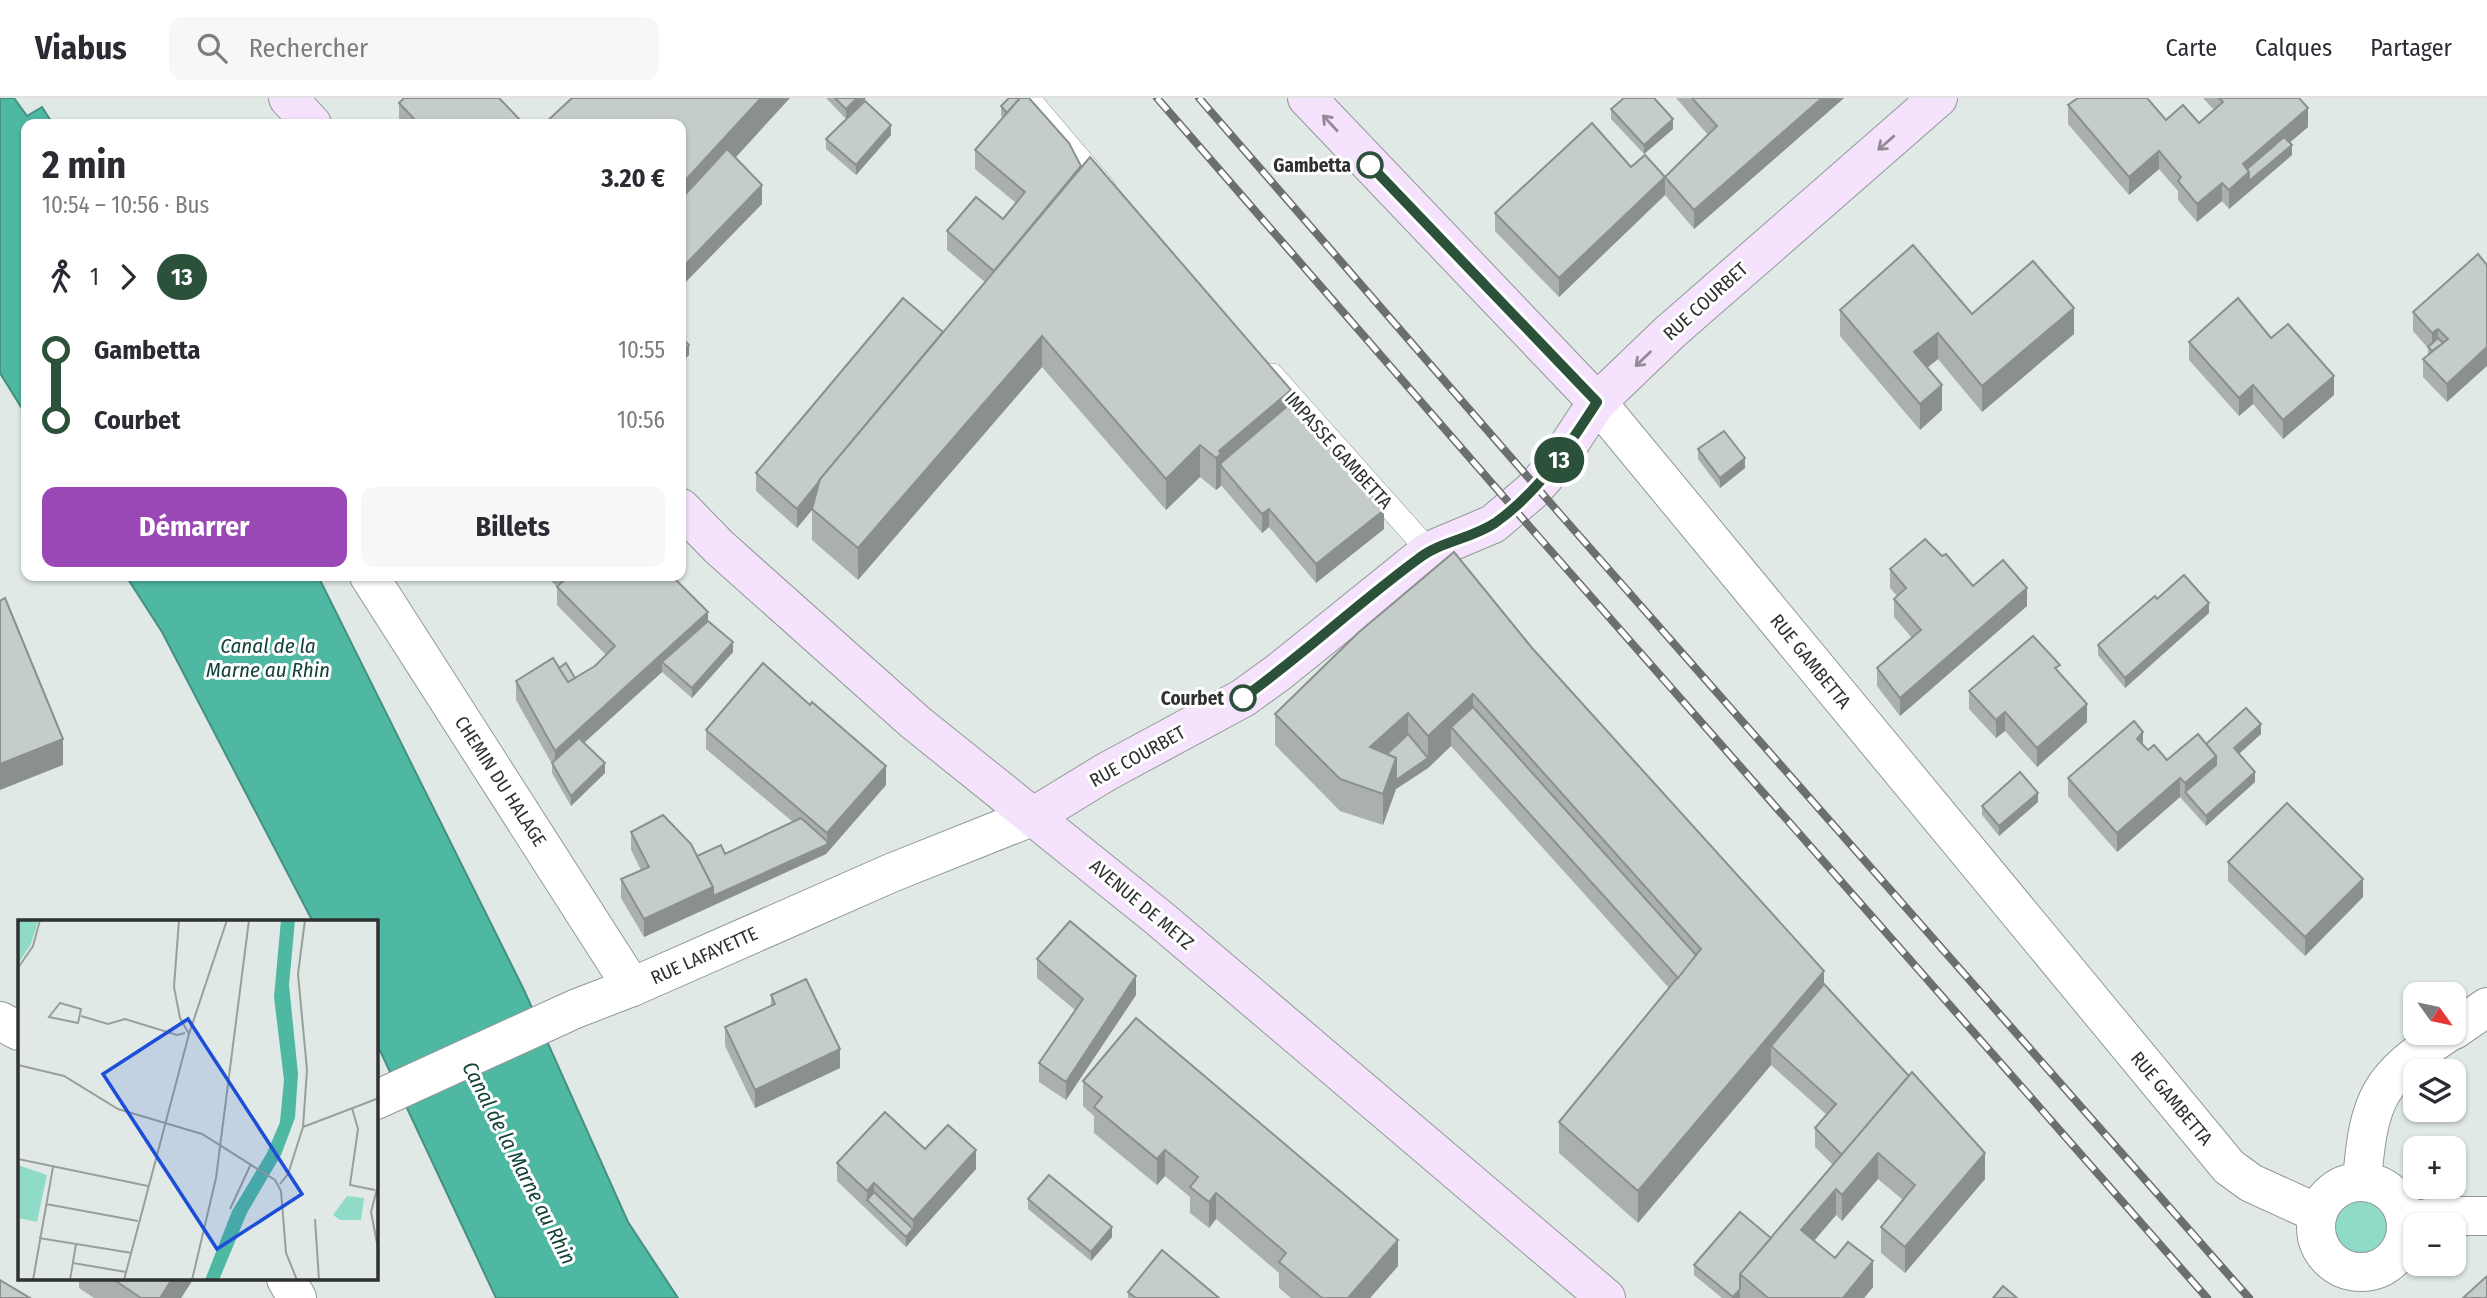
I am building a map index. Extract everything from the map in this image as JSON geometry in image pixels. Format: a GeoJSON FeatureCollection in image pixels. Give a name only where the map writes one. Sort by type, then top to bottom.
{"type":"FeatureCollection","features":[{"type":"Feature","properties":{"kind":"street"},"geometry":{"type":"LineString","coordinates":[[288,98],[307,119]]}},
{"type":"Feature","properties":{"kind":"street","name":"RUE GAMBETTA"},"geometry":{"type":"LineString","coordinates":[[1307,98],[1597,402],[2229,1167],[2251,1183],[2317,1213]]}},
{"type":"Feature","properties":{"kind":"street","name":"RUE COURBET"},"geometry":{"type":"LineString","coordinates":[[1034,816],[1106,772],[1243,698],[1429,551],[1493,524],[1532,491],[1556,464],[1597,402],[1688,315],[1938,98]]}},
{"type":"Feature","properties":{"kind":"street","name":"AVENUE DE METZ"},"geometry":{"type":"LineString","coordinates":[[686,513],[719,547],[877,688],[1159,918],[1606,1298]]}},
{"type":"Feature","properties":{"kind":"street","name":"CHEMIN DU HALAGE"},"geometry":{"type":"LineString","coordinates":[[372,581],[632,987]]}},
{"type":"Feature","properties":{"kind":"street","name":"RUE LAFAYETTE"},"geometry":{"type":"LineString","coordinates":[[378,1099],[575,1009],[632,987],[910,865],[1034,816]]}},
{"type":"Feature","properties":{"kind":"street"},"geometry":{"type":"LineString","coordinates":[[2466,1022],[2487,1007]]}},
{"type":"Feature","properties":{"kind":"street"},"geometry":{"type":"LineString","coordinates":[[0,1021],[18,1030]]}},
{"type":"Feature","properties":{"kind":"street"},"geometry":{"type":"LineString","coordinates":[[2362,1181],[2365,1148],[2376,1101],[2389,1078],[2431,1045]]}},
{"type":"Feature","properties":{"kind":"street"},"geometry":{"type":"LineString","coordinates":[[2403,1213],[2399,1201],[2383,1186],[2362,1181],[2342,1184],[2327,1196],[2317,1213],[2315,1234],[2323,1253],[2360,1286],[2394,1258],[2403,1243]]}},
{"type":"Feature","properties":{"kind":"street"},"geometry":{"type":"LineString","coordinates":[[2466,1216],[2487,1216]]}},
{"type":"Feature","properties":{"kind":"street"},"geometry":{"type":"LineString","coordinates":[[287,1280],[298,1298]]}},
{"type":"Feature","properties":{"kind":"lane"},"geometry":{"type":"LineString","coordinates":[[1028,98],[1122,208]]}},
{"type":"Feature","properties":{"kind":"lane","name":"IMPASSE GAMBETTA"},"geometry":{"type":"LineString","coordinates":[[1260,362],[1429,551]]}},
{"type":"Feature","properties":{"kind":"shaded area"},"geometry":{"type":"Polygon","coordinates":[[[2361,1189],[2375,1192],[2388,1200],[2396,1213],[2399,1227],[2396,1241],[2388,1254],[2375,1262],[2361,1265],[2347,1262],[2334,1254],[2326,1241],[2323,1227],[2326,1213],[2334,1200],[2347,1192],[2361,1189]]]}},
{"type":"Feature","properties":{"kind":"water"},"geometry":{"type":"Polygon","coordinates":[[[0,98],[14,98],[27,116],[42,107],[50,119],[21,119],[21,407],[0,373],[0,98]]]}},
{"type":"Feature","properties":{"kind":"water","name":"Canal de la Marne au Rhin"},"geometry":{"type":"Polygon","coordinates":[[[129,581],[320,581],[524,990],[628,1222],[678,1298],[496,1298],[378,1046],[378,920],[312,920],[162,632],[129,581]]]}},
{"type":"Feature","properties":{"kind":"building"},"geometry":{"type":"Polygon","coordinates":[[[404,98],[499,98],[519,119],[414,119],[399,103],[404,98]]]}},
{"type":"Feature","properties":{"kind":"building"},"geometry":{"type":"Polygon","coordinates":[[[572,98],[761,98],[686,180],[686,119],[549,119],[572,98]]]}},
{"type":"Feature","properties":{"kind":"building"},"geometry":{"type":"Polygon","coordinates":[[[835,98],[857,98],[846,109],[835,98]]]}},
{"type":"Feature","properties":{"kind":"building"},"geometry":{"type":"Polygon","coordinates":[[[1009,98],[1020,98],[1007,113],[1001,106],[1009,98]]]}},
{"type":"Feature","properties":{"kind":"building"},"geometry":{"type":"Polygon","coordinates":[[[1020,98],[1029,98],[1069,143],[1081,166],[994,271],[947,231],[976,197],[1003,219],[1025,192],[975,150],[1020,98]]]}},
{"type":"Feature","properties":{"kind":"building"},"geometry":{"type":"Polygon","coordinates":[[[1624,98],[1654,98],[1673,119],[1644,145],[1611,109],[1624,98]]]}},
{"type":"Feature","properties":{"kind":"building"},"geometry":{"type":"Polygon","coordinates":[[[1692,98],[1822,98],[1694,210],[1665,177],[1717,126],[1692,98]]]}},
{"type":"Feature","properties":{"kind":"building"},"geometry":{"type":"Polygon","coordinates":[[[2078,98],[2147,98],[2166,120],[2183,105],[2199,123],[2223,102],[2219,98],[2299,98],[2308,108],[2243,164],[2249,172],[2229,190],[2222,183],[2197,204],[2178,181],[2181,177],[2159,151],[2129,177],[2068,105],[2078,98]]]}},
{"type":"Feature","properties":{"kind":"building"},"geometry":{"type":"Polygon","coordinates":[[[865,101],[891,125],[856,165],[826,139],[865,101]]]}},
{"type":"Feature","properties":{"kind":"building"},"geometry":{"type":"Polygon","coordinates":[[[1592,123],[1631,167],[1645,155],[1665,177],[1559,278],[1495,213],[1592,123]]]}},
{"type":"Feature","properties":{"kind":"building"},"geometry":{"type":"Polygon","coordinates":[[[2284,137],[2292,145],[2249,181],[2247,169],[2284,137]]]}},
{"type":"Feature","properties":{"kind":"building"},"geometry":{"type":"Polygon","coordinates":[[[727,149],[762,185],[686,264],[686,194],[727,149]]]}},
{"type":"Feature","properties":{"kind":"building"},"geometry":{"type":"Polygon","coordinates":[[[1090,157],[1291,390],[1219,451],[1221,454],[1216,458],[1200,445],[1166,479],[1042,336],[858,548],[812,509],[820,479],[1090,157]]]}},
{"type":"Feature","properties":{"kind":"building"},"geometry":{"type":"Polygon","coordinates":[[[1913,245],[1972,314],[2033,261],[2074,308],[1982,386],[1938,333],[1914,352],[1942,385],[1920,404],[1840,310],[1913,245]]]}},
{"type":"Feature","properties":{"kind":"building"},"geometry":{"type":"Polygon","coordinates":[[[2478,254],[2487,265],[2487,347],[2447,384],[2423,359],[2448,339],[2438,329],[2432,333],[2413,312],[2478,254]]]}},
{"type":"Feature","properties":{"kind":"building"},"geometry":{"type":"Polygon","coordinates":[[[903,298],[943,332],[797,509],[756,473],[903,298]]]}},
{"type":"Feature","properties":{"kind":"building"},"geometry":{"type":"Polygon","coordinates":[[[2238,298],[2271,338],[2288,324],[2334,376],[2283,420],[2253,385],[2239,398],[2189,342],[2238,298]]]}},
{"type":"Feature","properties":{"kind":"building"},"geometry":{"type":"Polygon","coordinates":[[[2438,338],[2443,343],[2432,351],[2428,347],[2438,338]]]}},
{"type":"Feature","properties":{"kind":"building"},"geometry":{"type":"Polygon","coordinates":[[[1291,403],[1384,510],[1316,564],[1269,509],[1262,514],[1221,466],[1221,463],[1291,403]]]}},
{"type":"Feature","properties":{"kind":"building"},"geometry":{"type":"Polygon","coordinates":[[[1724,431],[1745,458],[1720,478],[1698,449],[1724,431]]]}},
{"type":"Feature","properties":{"kind":"building"},"geometry":{"type":"Polygon","coordinates":[[[1925,539],[1942,556],[1946,554],[1973,586],[2003,560],[2027,588],[1900,698],[1877,668],[1921,630],[1894,599],[1906,588],[1890,569],[1925,539]]]}},
{"type":"Feature","properties":{"kind":"building"},"geometry":{"type":"Polygon","coordinates":[[[1454,552],[1532,648],[1824,971],[1638,1191],[1559,1122],[1701,949],[1473,694],[1428,736],[1408,713],[1370,747],[1396,758],[1383,794],[1340,779],[1275,714],[1359,632],[1454,552]]]}},
{"type":"Feature","properties":{"kind":"building"},"geometry":{"type":"Polygon","coordinates":[[[2184,575],[2209,603],[2125,678],[2098,645],[2184,575]]]}},
{"type":"Feature","properties":{"kind":"building"},"geometry":{"type":"Polygon","coordinates":[[[563,581],[677,581],[708,612],[555,751],[516,681],[553,658],[568,682],[595,666],[615,646],[557,587],[563,581]]]}},
{"type":"Feature","properties":{"kind":"building"},"geometry":{"type":"Polygon","coordinates":[[[5,598],[63,739],[0,764],[0,601],[5,598]]]}},
{"type":"Feature","properties":{"kind":"building"},"geometry":{"type":"Polygon","coordinates":[[[708,621],[733,642],[692,688],[662,662],[708,621]]]}},
{"type":"Feature","properties":{"kind":"building"},"geometry":{"type":"Polygon","coordinates":[[[2033,636],[2060,665],[2055,668],[2087,704],[2037,748],[2005,712],[1996,720],[1969,691],[2033,636]]]}},
{"type":"Feature","properties":{"kind":"building"},"geometry":{"type":"Polygon","coordinates":[[[566,663],[575,678],[568,682],[559,668],[566,663]]]}},
{"type":"Feature","properties":{"kind":"building"},"geometry":{"type":"Polygon","coordinates":[[[763,663],[886,766],[827,833],[706,730],[763,663]]]}},
{"type":"Feature","properties":{"kind":"building"},"geometry":{"type":"Polygon","coordinates":[[[1473,707],[1696,955],[1678,978],[1451,727],[1473,707]]]}},
{"type":"Feature","properties":{"kind":"building"},"geometry":{"type":"Polygon","coordinates":[[[2246,708],[2261,724],[2234,748],[2255,772],[2206,816],[2185,792],[2216,765],[2216,756],[2206,744],[2246,708]]]}},
{"type":"Feature","properties":{"kind":"building"},"geometry":{"type":"Polygon","coordinates":[[[2134,721],[2143,732],[2137,739],[2148,750],[2154,745],[2167,760],[2198,734],[2216,756],[2185,783],[2180,778],[2117,833],[2068,778],[2134,721]]]}},
{"type":"Feature","properties":{"kind":"building"},"geometry":{"type":"Polygon","coordinates":[[[1408,734],[1428,758],[1396,780],[1396,758],[1387,754],[1408,734]]]}},
{"type":"Feature","properties":{"kind":"building"},"geometry":{"type":"Polygon","coordinates":[[[579,738],[605,763],[571,796],[552,763],[579,738]]]}},
{"type":"Feature","properties":{"kind":"building"},"geometry":{"type":"Polygon","coordinates":[[[2020,772],[2038,793],[1999,826],[1982,806],[2020,772]]]}},
{"type":"Feature","properties":{"kind":"building"},"geometry":{"type":"Polygon","coordinates":[[[2287,803],[2363,879],[2305,937],[2228,862],[2287,803]]]}},
{"type":"Feature","properties":{"kind":"building"},"geometry":{"type":"Polygon","coordinates":[[[663,815],[691,844],[713,887],[644,919],[621,879],[649,867],[631,832],[663,815]]]}},
{"type":"Feature","properties":{"kind":"building"},"geometry":{"type":"Polygon","coordinates":[[[801,818],[828,842],[826,845],[713,896],[713,887],[697,856],[721,845],[725,854],[801,818]]]}},
{"type":"Feature","properties":{"kind":"building"},"geometry":{"type":"Polygon","coordinates":[[[1070,921],[1136,976],[1066,1082],[1039,1063],[1083,999],[1037,959],[1070,921]]]}},
{"type":"Feature","properties":{"kind":"building"},"geometry":{"type":"Polygon","coordinates":[[[806,979],[840,1049],[755,1090],[725,1027],[775,1004],[771,995],[806,979]]]}},
{"type":"Feature","properties":{"kind":"building"},"geometry":{"type":"Polygon","coordinates":[[[1824,984],[1909,1076],[1842,1155],[1815,1128],[1836,1104],[1771,1046],[1824,984]]]}},
{"type":"Feature","properties":{"kind":"building"},"geometry":{"type":"Polygon","coordinates":[[[1136,1018],[1398,1240],[1348,1298],[1322,1298],[1279,1262],[1286,1253],[1216,1193],[1209,1202],[1190,1187],[1198,1177],[1165,1150],[1157,1159],[1094,1107],[1102,1097],[1083,1081],[1136,1018]]]}},
{"type":"Feature","properties":{"kind":"building"},"geometry":{"type":"Polygon","coordinates":[[[1912,1072],[1985,1153],[1905,1247],[1881,1227],[1915,1185],[1878,1153],[1842,1195],[1836,1189],[1801,1230],[1835,1258],[1848,1242],[1873,1261],[1843,1298],[1768,1298],[1740,1274],[1912,1072]]]}},
{"type":"Feature","properties":{"kind":"building"},"geometry":{"type":"Polygon","coordinates":[[[885,1112],[925,1149],[948,1125],[976,1150],[913,1220],[874,1183],[867,1191],[837,1163],[885,1112]]]}},
{"type":"Feature","properties":{"kind":"building"},"geometry":{"type":"Polygon","coordinates":[[[1049,1175],[1112,1227],[1091,1252],[1028,1199],[1049,1175]]]}},
{"type":"Feature","properties":{"kind":"building"},"geometry":{"type":"Polygon","coordinates":[[[874,1192],[913,1229],[906,1237],[867,1200],[874,1192]]]}},
{"type":"Feature","properties":{"kind":"building"},"geometry":{"type":"Polygon","coordinates":[[[1740,1212],[1771,1238],[1740,1274],[1740,1289],[1733,1297],[1694,1265],[1740,1212]]]}},
{"type":"Feature","properties":{"kind":"building"},"geometry":{"type":"Polygon","coordinates":[[[1162,1250],[1219,1298],[1136,1298],[1128,1292],[1162,1250]]]}},
{"type":"Feature","properties":{"kind":"building"},"geometry":{"type":"Polygon","coordinates":[[[2487,1276],[2487,1298],[2463,1298],[2487,1276]]]}},
{"type":"Feature","properties":{"kind":"building"},"geometry":{"type":"Polygon","coordinates":[[[0,1280],[30,1298],[0,1298],[0,1280]]]}},
{"type":"Feature","properties":{"kind":"building"},"geometry":{"type":"Polygon","coordinates":[[[114,1280],[171,1280],[160,1298],[141,1298],[114,1280]]]}},
{"type":"Feature","properties":{"kind":"building"},"geometry":{"type":"Polygon","coordinates":[[[2003,1286],[2017,1298],[1993,1298],[2003,1286]]]}},
{"type":"Feature","properties":{"kind":"railway"},"geometry":{"type":"LineString","coordinates":[[1157,98],[2207,1298]]}},
{"type":"Feature","properties":{"kind":"railway"},"geometry":{"type":"LineString","coordinates":[[1199,98],[1560,514],[2249,1298]]}},
{"type":"Feature","properties":{"kind":"bus line","name":"13"},"geometry":{"type":"LineString","coordinates":[[1243,698],[1429,551],[1493,524],[1532,491],[1556,464],[1597,402],[1370,165]]}},
{"type":"Feature","properties":{"kind":"place","name":"Gambetta"},"geometry":{"type":"Point","coordinates":[1370,165]}},
{"type":"Feature","properties":{"kind":"place","name":"Courbet"},"geometry":{"type":"Point","coordinates":[1243,698]}}]}
